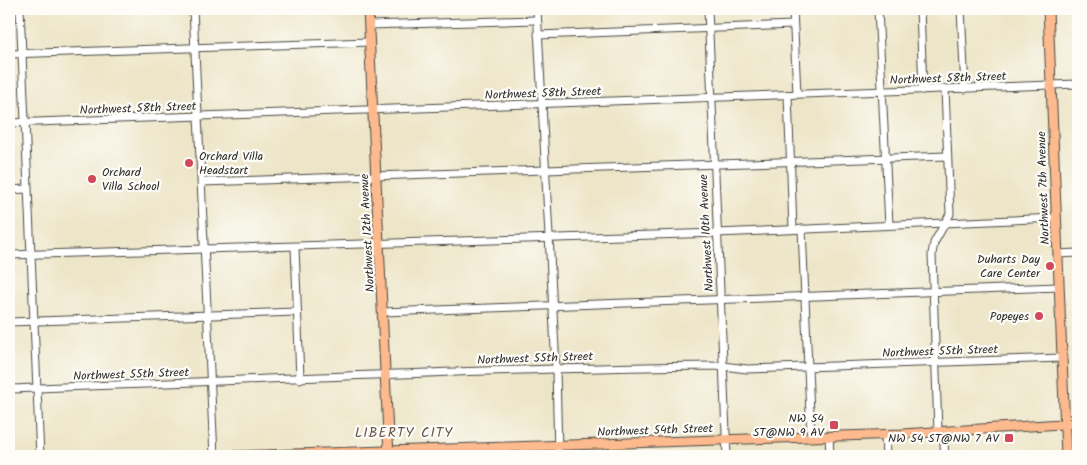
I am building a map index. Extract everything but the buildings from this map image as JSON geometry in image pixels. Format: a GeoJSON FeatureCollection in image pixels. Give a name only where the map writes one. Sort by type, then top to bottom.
{"type":"FeatureCollection","features":[{"type":"Feature","properties":{"kind":"main road","name":"Northwest 12th Avenue"},"geometry":{"type":"LineString","coordinates":[[368,9],[389,453]]}},
{"type":"Feature","properties":{"kind":"main road","name":"Northwest 7th Avenue"},"geometry":{"type":"LineString","coordinates":[[1048,9],[1066,456]]}},
{"type":"Feature","properties":{"kind":"main road","name":"Northwest 54th Street"},"geometry":{"type":"LineString","coordinates":[[232,456],[389,453],[557,445],[940,432],[1078,423]]}},
{"type":"Feature","properties":{"kind":"street"},"geometry":{"type":"LineString","coordinates":[[20,9],[35,388],[40,456]]}},
{"type":"Feature","properties":{"kind":"street"},"geometry":{"type":"LineString","coordinates":[[193,9],[214,456]]}},
{"type":"Feature","properties":{"kind":"street"},"geometry":{"type":"LineString","coordinates":[[536,9],[556,368],[558,456]]}},
{"type":"Feature","properties":{"kind":"street","name":"Northwest 10th Avenue"},"geometry":{"type":"LineString","coordinates":[[708,9],[726,456]]}},
{"type":"Feature","properties":{"kind":"street"},"geometry":{"type":"LineString","coordinates":[[793,9],[796,94]]}},
{"type":"Feature","properties":{"kind":"street"},"geometry":{"type":"LineString","coordinates":[[878,9],[889,225]]}},
{"type":"Feature","properties":{"kind":"street"},"geometry":{"type":"LineString","coordinates":[[920,9],[924,90]]}},
{"type":"Feature","properties":{"kind":"street"},"geometry":{"type":"LineString","coordinates":[[961,9],[965,88]]}},
{"type":"Feature","properties":{"kind":"street"},"geometry":{"type":"LineString","coordinates":[[369,25],[537,20]]}},
{"type":"Feature","properties":{"kind":"street"},"geometry":{"type":"LineString","coordinates":[[538,35],[793,25]]}},
{"type":"Feature","properties":{"kind":"street"},"geometry":{"type":"LineString","coordinates":[[9,54],[370,42]]}},
{"type":"Feature","properties":{"kind":"street","name":"Northwest 58th Street"},"geometry":{"type":"LineString","coordinates":[[9,123],[1078,84]]}},
{"type":"Feature","properties":{"kind":"street"},"geometry":{"type":"LineString","coordinates":[[945,89],[950,214],[934,243],[932,254],[940,432],[945,456]]}},
{"type":"Feature","properties":{"kind":"street"},"geometry":{"type":"LineString","coordinates":[[788,95],[794,230]]}},
{"type":"Feature","properties":{"kind":"street"},"geometry":{"type":"LineString","coordinates":[[202,182],[947,156]]}},
{"type":"Feature","properties":{"kind":"street"},"geometry":{"type":"LineString","coordinates":[[9,190],[27,190]]}},
{"type":"Feature","properties":{"kind":"street"},"geometry":{"type":"LineString","coordinates":[[9,255],[717,233],[1056,218]]}},
{"type":"Feature","properties":{"kind":"street"},"geometry":{"type":"LineString","coordinates":[[802,229],[811,437]]}},
{"type":"Feature","properties":{"kind":"street"},"geometry":{"type":"LineString","coordinates":[[295,247],[300,379]]}},
{"type":"Feature","properties":{"kind":"street"},"geometry":{"type":"LineString","coordinates":[[1058,254],[1078,253]]}},
{"type":"Feature","properties":{"kind":"street"},"geometry":{"type":"LineString","coordinates":[[383,312],[1059,287]]}},
{"type":"Feature","properties":{"kind":"street"},"geometry":{"type":"LineString","coordinates":[[9,322],[296,312]]}},
{"type":"Feature","properties":{"kind":"street","name":"Northwest 55th Street"},"geometry":{"type":"LineString","coordinates":[[9,388],[211,383],[556,368],[723,366],[747,369],[1062,358]]}},
{"type":"Feature","properties":{"kind":"street"},"geometry":{"type":"LineString","coordinates":[[885,434],[886,456]]}},
{"type":"Feature","properties":{"kind":"street"},"geometry":{"type":"LineString","coordinates":[[829,436],[830,456]]}},
{"type":"Feature","properties":{"kind":"place","name":"Orchard Villa Headstart"},"geometry":{"type":"Point","coordinates":[189,163]}},
{"type":"Feature","properties":{"kind":"place","name":"Orchard Villa School"},"geometry":{"type":"Point","coordinates":[92,179]}},
{"type":"Feature","properties":{"kind":"place","name":"Duharts Day Care Center"},"geometry":{"type":"Point","coordinates":[1050,266]}},
{"type":"Feature","properties":{"kind":"place","name":"Popeyes"},"geometry":{"type":"Point","coordinates":[1039,316]}},
{"type":"Feature","properties":{"kind":"place","name":"NW 54 ST@NW 9 AV"},"geometry":{"type":"Point","coordinates":[834,425]}},
{"type":"Feature","properties":{"kind":"place","name":"NW 54 ST@NW 7 AV"},"geometry":{"type":"Point","coordinates":[1009,438]}},
{"type":"Feature","properties":{"kind":"district","name":"LIBERTY CITY"},"geometry":{"type":"Point","coordinates":[404,432]}}]}
